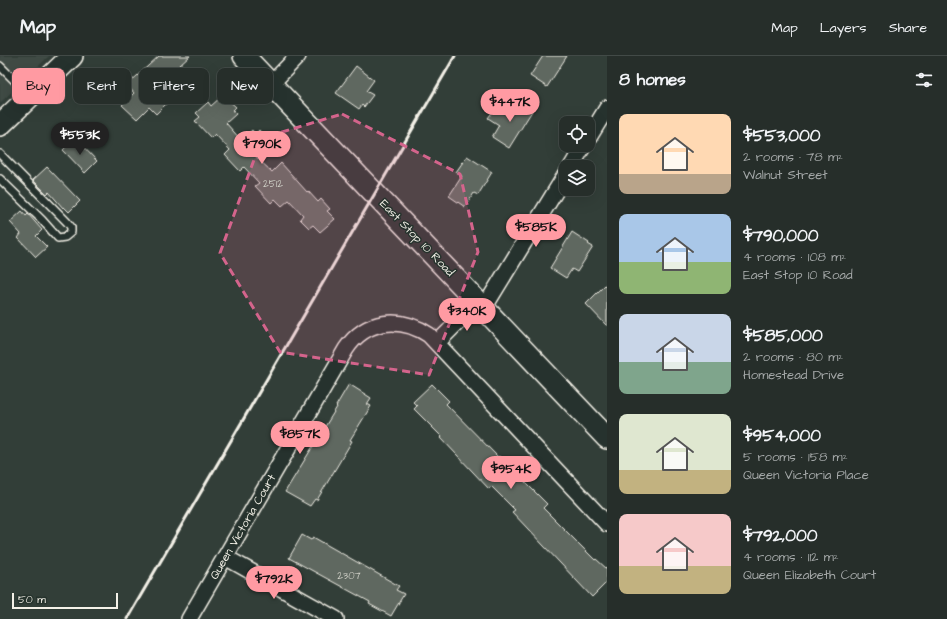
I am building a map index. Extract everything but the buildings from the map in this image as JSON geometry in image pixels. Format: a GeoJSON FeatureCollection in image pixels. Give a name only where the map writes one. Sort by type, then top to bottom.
{"type":"FeatureCollection","features":[{"type":"Feature","properties":{"kind":"street"},"geometry":{"type":"LineString","coordinates":[[59,68],[72,56]]}},
{"type":"Feature","properties":{"kind":"street","name":"East Stop 10 Road"},"geometry":{"type":"LineString","coordinates":[[244,56],[255,68]]}},
{"type":"Feature","properties":{"kind":"street"},"geometry":{"type":"LineString","coordinates":[[273,81],[298,56]]}},
{"type":"Feature","properties":{"kind":"street","name":"East Stop 10 Road"},"geometry":{"type":"LineString","coordinates":[[273,87],[607,438]]}},
{"type":"Feature","properties":{"kind":"street"},"geometry":{"type":"LineString","coordinates":[[0,125],[22,104]]}},
{"type":"Feature","properties":{"kind":"street"},"geometry":{"type":"LineString","coordinates":[[595,128],[607,108]]}},
{"type":"Feature","properties":{"kind":"street"},"geometry":{"type":"LineString","coordinates":[[437,344],[481,305],[559,185]]}},
{"type":"Feature","properties":{"kind":"street","name":"Queen Victoria Court"},"geometry":{"type":"LineString","coordinates":[[189,619],[346,349],[355,337],[367,329],[379,324],[403,323],[419,329],[429,335],[607,524]]}},
{"type":"Feature","properties":{"kind":"street"},"geometry":{"type":"LineString","coordinates":[[225,557],[336,619]]}},
{"type":"Feature","properties":{"kind":"lane"},"geometry":{"type":"LineString","coordinates":[[0,66],[12,78]]}},
{"type":"Feature","properties":{"kind":"lane"},"geometry":{"type":"LineString","coordinates":[[0,154],[67,222],[71,227],[71,232],[65,237],[58,238],[42,220],[0,179]]}},
{"type":"Feature","properties":{"kind":"highlighted area"},"geometry":{"type":"Polygon","coordinates":[[[342,114],[460,174],[478,252],[429,375],[280,352],[220,253],[262,138],[342,114]]]}},
{"type":"Feature","properties":{"kind":"shaded area"},"geometry":{"type":"Polygon","coordinates":[[[0,56],[49,56],[36,68],[12,68],[12,91],[0,103],[0,56]]]}},
{"type":"Feature","properties":{"kind":"railway"},"geometry":{"type":"LineString","coordinates":[[127,619],[455,56]]}}]}
